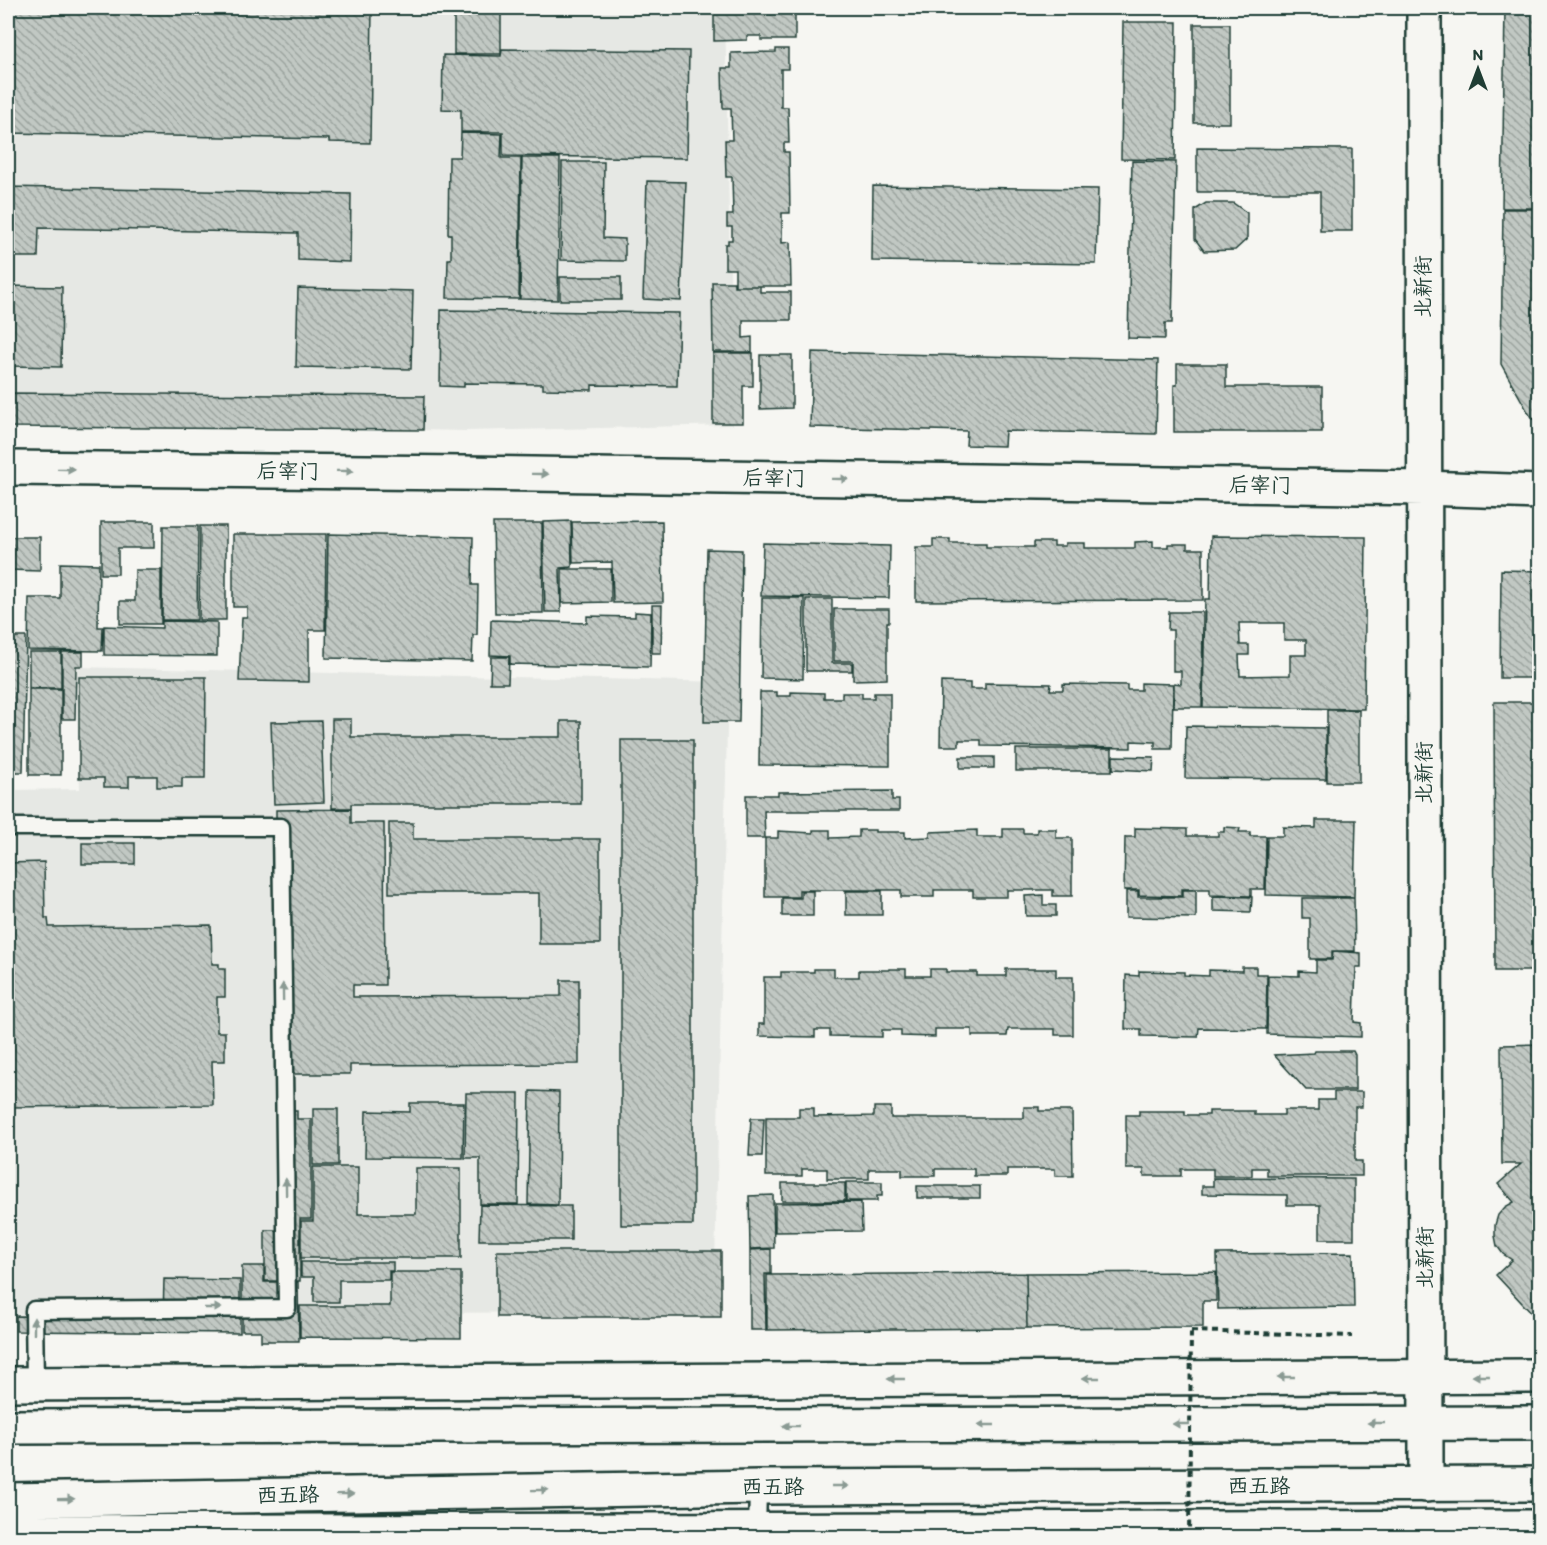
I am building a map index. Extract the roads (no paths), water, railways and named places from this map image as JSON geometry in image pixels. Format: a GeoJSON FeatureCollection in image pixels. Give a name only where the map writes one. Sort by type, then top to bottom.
{"type":"FeatureCollection","features":[{"type":"Feature","properties":{"kind":"street","name":"北新街"},"geometry":{"type":"LineString","coordinates":[[1424,8],[1426,1532]]}},
{"type":"Feature","properties":{"kind":"street","name":"后宰门"},"geometry":{"type":"LineString","coordinates":[[8,468],[1423,488],[1539,492]]}},
{"type":"Feature","properties":{"kind":"street"},"geometry":{"type":"LineString","coordinates":[[21,1384],[1539,1376]]}},
{"type":"Feature","properties":{"kind":"street"},"geometry":{"type":"LineString","coordinates":[[8,1427],[1539,1423]]}},
{"type":"Feature","properties":{"kind":"street","name":"西五路"},"geometry":{"type":"LineString","coordinates":[[8,1500],[758,1486],[1539,1484]]}},
{"type":"Feature","properties":{"kind":"street"},"geometry":{"type":"LineString","coordinates":[[8,1532],[1426,1532],[1539,1527]]}},
{"type":"Feature","properties":{"kind":"lane"},"geometry":{"type":"LineString","coordinates":[[8,827],[281,827],[287,1308],[34,1310],[21,1384]]}},
{"type":"Feature","properties":{"kind":"lane"},"geometry":{"type":"LineString","coordinates":[[757,1533],[758,1486]]}}]}
